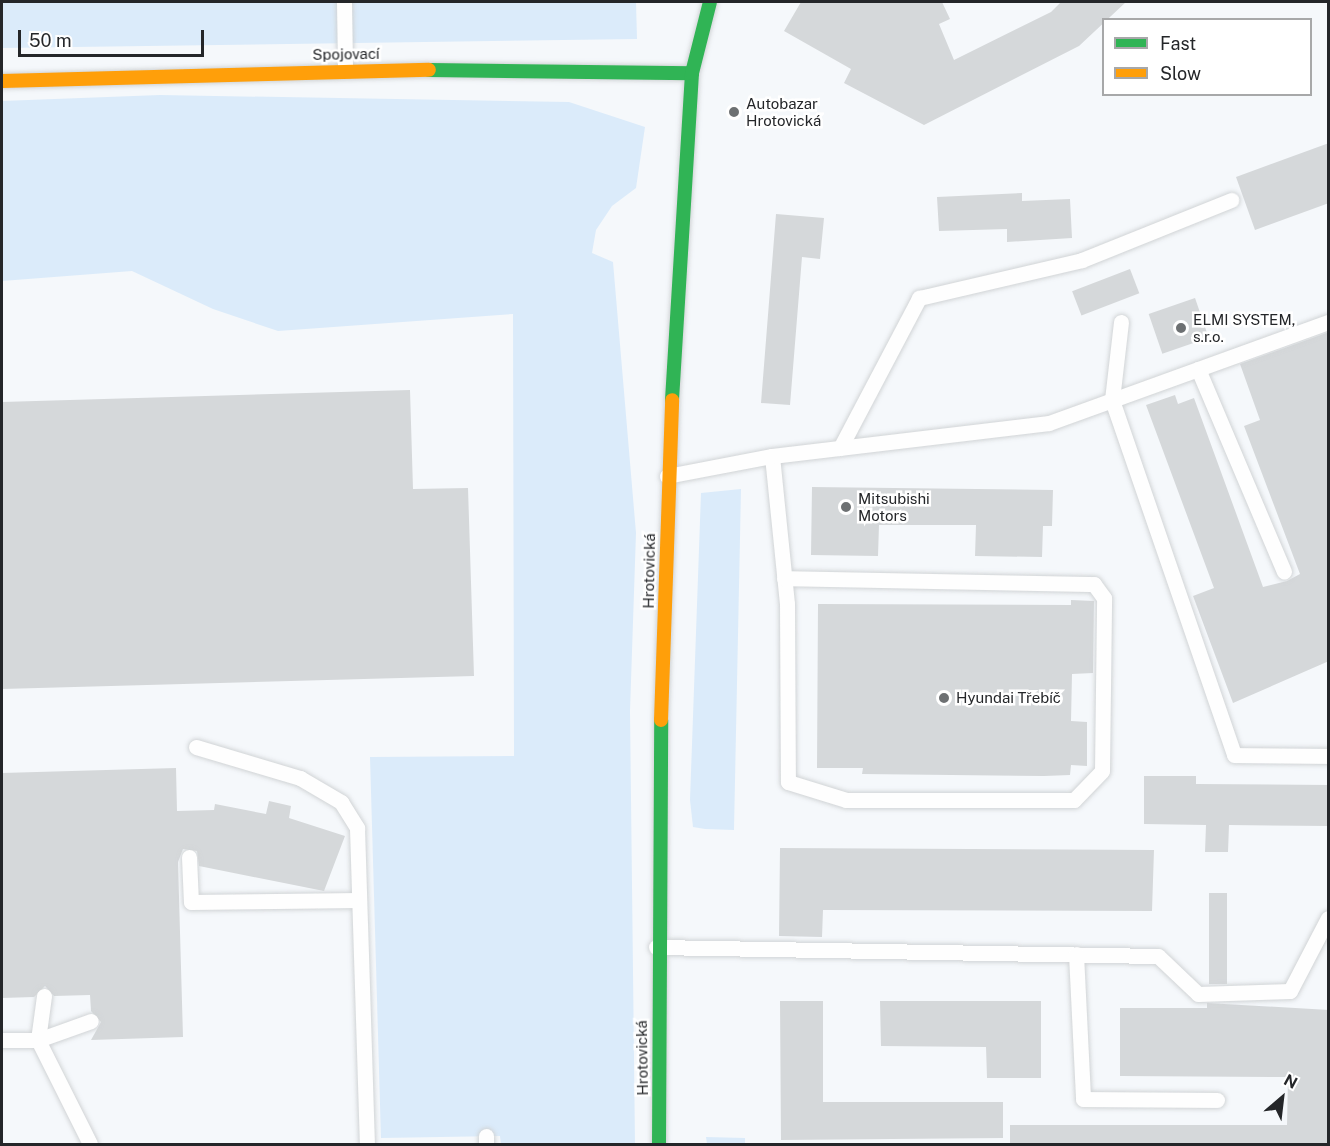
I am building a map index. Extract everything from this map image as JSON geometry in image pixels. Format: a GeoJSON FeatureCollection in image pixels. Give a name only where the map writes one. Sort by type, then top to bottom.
{"type":"FeatureCollection","features":[{"type":"Feature","properties":{"kind":"main road","name":"Hrotovická"},"geometry":{"type":"LineString","coordinates":[[659,1144],[656,947],[667,476],[692,73],[710,2]]}},
{"type":"Feature","properties":{"kind":"main road","name":"Spojovací"},"geometry":{"type":"LineString","coordinates":[[2,81],[345,69],[692,73]]}},
{"type":"Feature","properties":{"kind":"lane"},"geometry":{"type":"LineString","coordinates":[[344,2],[345,69]]}},
{"type":"Feature","properties":{"kind":"lane"},"geometry":{"type":"LineString","coordinates":[[840,448],[919,298],[1082,260],[1232,200]]}},
{"type":"Feature","properties":{"kind":"lane"},"geometry":{"type":"LineString","coordinates":[[1121,322],[1112,400],[1234,756],[1329,756]]}},
{"type":"Feature","properties":{"kind":"lane"},"geometry":{"type":"LineString","coordinates":[[667,476],[772,456],[1049,423],[1329,322]]}},
{"type":"Feature","properties":{"kind":"lane"},"geometry":{"type":"LineString","coordinates":[[1198,369],[1284,573]]}},
{"type":"Feature","properties":{"kind":"lane"},"geometry":{"type":"LineString","coordinates":[[772,456],[784,578],[789,782],[846,800],[1074,800],[1102,771],[1104,598],[1094,584],[784,578]]}},
{"type":"Feature","properties":{"kind":"lane"},"geometry":{"type":"LineString","coordinates":[[196,747],[300,778],[341,802],[357,828],[359,900],[354,936],[358,1080],[367,1144]]}},
{"type":"Feature","properties":{"kind":"lane"},"geometry":{"type":"LineString","coordinates":[[189,857],[191,902],[359,900]]}},
{"type":"Feature","properties":{"kind":"lane"},"geometry":{"type":"LineString","coordinates":[[656,947],[1158,956],[1198,994],[1290,991],[1329,918]]}},
{"type":"Feature","properties":{"kind":"lane"},"geometry":{"type":"LineString","coordinates":[[1076,954],[1083,1099],[1217,1100]]}},
{"type":"Feature","properties":{"kind":"lane"},"geometry":{"type":"LineString","coordinates":[[44,996],[38,1040],[90,1144]]}},
{"type":"Feature","properties":{"kind":"lane"},"geometry":{"type":"LineString","coordinates":[[2,1040],[38,1040],[91,1021]]}},
{"type":"Feature","properties":{"kind":"shaded area"},"geometry":{"type":"Polygon","coordinates":[[[2,2],[636,2],[637,39],[2,48],[2,2]]]}},
{"type":"Feature","properties":{"kind":"shaded area"},"geometry":{"type":"Polygon","coordinates":[[[160,95],[569,102],[645,127],[636,188],[612,206],[596,230],[592,253],[613,262],[636,533],[630,711],[635,1144],[501,1144],[500,1136],[381,1138],[370,757],[514,756],[513,314],[278,331],[213,309],[132,271],[2,281],[2,101],[160,95]]]}},
{"type":"Feature","properties":{"kind":"shaded area"},"geometry":{"type":"Polygon","coordinates":[[[741,489],[734,830],[705,829],[693,827],[690,800],[701,493],[741,489]]]}},
{"type":"Feature","properties":{"kind":"shaded area"},"geometry":{"type":"Polygon","coordinates":[[[706,1137],[745,1138],[745,1144],[707,1144],[706,1137]]]}},
{"type":"Feature","properties":{"kind":"building"},"geometry":{"type":"Polygon","coordinates":[[[801,2],[942,2],[950,19],[939,24],[954,60],[1051,12],[1061,2],[1126,2],[1109,18],[1102,18],[1102,24],[1079,46],[924,125],[844,83],[851,69],[784,31],[801,2]]]}},
{"type":"Feature","properties":{"kind":"building"},"geometry":{"type":"Polygon","coordinates":[[[1329,143],[1329,203],[1255,230],[1236,177],[1329,143]]]}},
{"type":"Feature","properties":{"kind":"building"},"geometry":{"type":"Polygon","coordinates":[[[1022,193],[1022,201],[1070,199],[1072,238],[1007,242],[1007,229],[939,231],[937,197],[1022,193]]]}},
{"type":"Feature","properties":{"kind":"building"},"geometry":{"type":"Polygon","coordinates":[[[776,214],[824,218],[820,259],[802,257],[790,405],[761,403],[776,214]]]}},
{"type":"Feature","properties":{"kind":"building"},"geometry":{"type":"Polygon","coordinates":[[[1130,269],[1139,293],[1081,315],[1072,291],[1130,269]]]}},
{"type":"Feature","properties":{"kind":"building"},"geometry":{"type":"Polygon","coordinates":[[[1195,298],[1209,338],[1162,354],[1149,314],[1195,298]]]}},
{"type":"Feature","properties":{"kind":"building"},"geometry":{"type":"Polygon","coordinates":[[[1329,332],[1329,661],[1233,703],[1193,596],[1214,588],[1146,405],[1175,395],[1178,404],[1194,398],[1263,587],[1287,581],[1300,574],[1244,426],[1260,420],[1240,364],[1329,332]]]}},
{"type":"Feature","properties":{"kind":"building"},"geometry":{"type":"Polygon","coordinates":[[[410,390],[413,489],[468,488],[474,676],[2,689],[2,402],[410,390]]]}},
{"type":"Feature","properties":{"kind":"building"},"geometry":{"type":"Polygon","coordinates":[[[812,487],[1053,490],[1052,526],[1043,526],[1042,557],[975,556],[976,525],[879,525],[878,556],[811,555],[812,487]]]}},
{"type":"Feature","properties":{"kind":"building","name":"Hyundai Třebíč"},"geometry":{"type":"Polygon","coordinates":[[[1071,600],[1094,601],[1093,673],[1072,674],[1071,721],[1087,722],[1087,766],[1071,765],[1070,775],[1044,776],[862,774],[863,768],[817,768],[818,604],[1071,605],[1071,600]]]}},
{"type":"Feature","properties":{"kind":"building"},"geometry":{"type":"Polygon","coordinates":[[[176,768],[177,811],[214,810],[215,804],[266,814],[269,801],[291,806],[289,818],[345,836],[324,891],[199,866],[197,851],[183,849],[178,862],[183,1037],[91,1040],[101,1022],[91,1011],[90,995],[54,996],[45,986],[34,997],[2,998],[2,773],[176,768]]]}},
{"type":"Feature","properties":{"kind":"building"},"geometry":{"type":"Polygon","coordinates":[[[1144,776],[1196,776],[1196,784],[1329,785],[1329,826],[1229,825],[1228,852],[1205,852],[1206,825],[1144,824],[1144,776]]]}},
{"type":"Feature","properties":{"kind":"building"},"geometry":{"type":"Polygon","coordinates":[[[780,848],[1154,850],[1152,911],[823,910],[822,937],[779,936],[780,848]]]}},
{"type":"Feature","properties":{"kind":"building"},"geometry":{"type":"Polygon","coordinates":[[[1209,893],[1227,893],[1227,984],[1209,984],[1209,893]]]}},
{"type":"Feature","properties":{"kind":"building"},"geometry":{"type":"Polygon","coordinates":[[[780,1001],[823,1001],[823,1102],[1003,1102],[1003,1138],[781,1140],[780,1001]]]}},
{"type":"Feature","properties":{"kind":"building"},"geometry":{"type":"Polygon","coordinates":[[[880,1001],[1041,1001],[1041,1078],[987,1078],[986,1047],[881,1046],[880,1001]]]}},
{"type":"Feature","properties":{"kind":"building"},"geometry":{"type":"Polygon","coordinates":[[[1207,1003],[1329,1010],[1329,1144],[1010,1144],[1010,1125],[1287,1125],[1288,1077],[1120,1076],[1120,1008],[1207,1008],[1207,1003]]]}},
{"type":"Feature","properties":{"kind":"traffic: fast"},"geometry":{"type":"LineString","coordinates":[[672,400],[692,73],[710,2]]}},
{"type":"Feature","properties":{"kind":"traffic: fast"},"geometry":{"type":"LineString","coordinates":[[429,70],[692,73]]}},
{"type":"Feature","properties":{"kind":"traffic: fast"},"geometry":{"type":"LineString","coordinates":[[659,1144],[661,720]]}},
{"type":"Feature","properties":{"kind":"traffic: slow"},"geometry":{"type":"LineString","coordinates":[[2,81],[429,70]]}},
{"type":"Feature","properties":{"kind":"traffic: slow"},"geometry":{"type":"LineString","coordinates":[[661,720],[672,400]]}},
{"type":"Feature","properties":{"kind":"place","name":"Autobazar Hrotovická"},"geometry":{"type":"Point","coordinates":[734,112]}},
{"type":"Feature","properties":{"kind":"place","name":"ELMI SYSTEM, s.r.o."},"geometry":{"type":"Point","coordinates":[1181,328]}},
{"type":"Feature","properties":{"kind":"place","name":"Mitsubishi Motors"},"geometry":{"type":"Point","coordinates":[846,507]}},
{"type":"Feature","properties":{"kind":"place","name":"Hyundai Třebíč"},"geometry":{"type":"Point","coordinates":[944,698]}}]}
